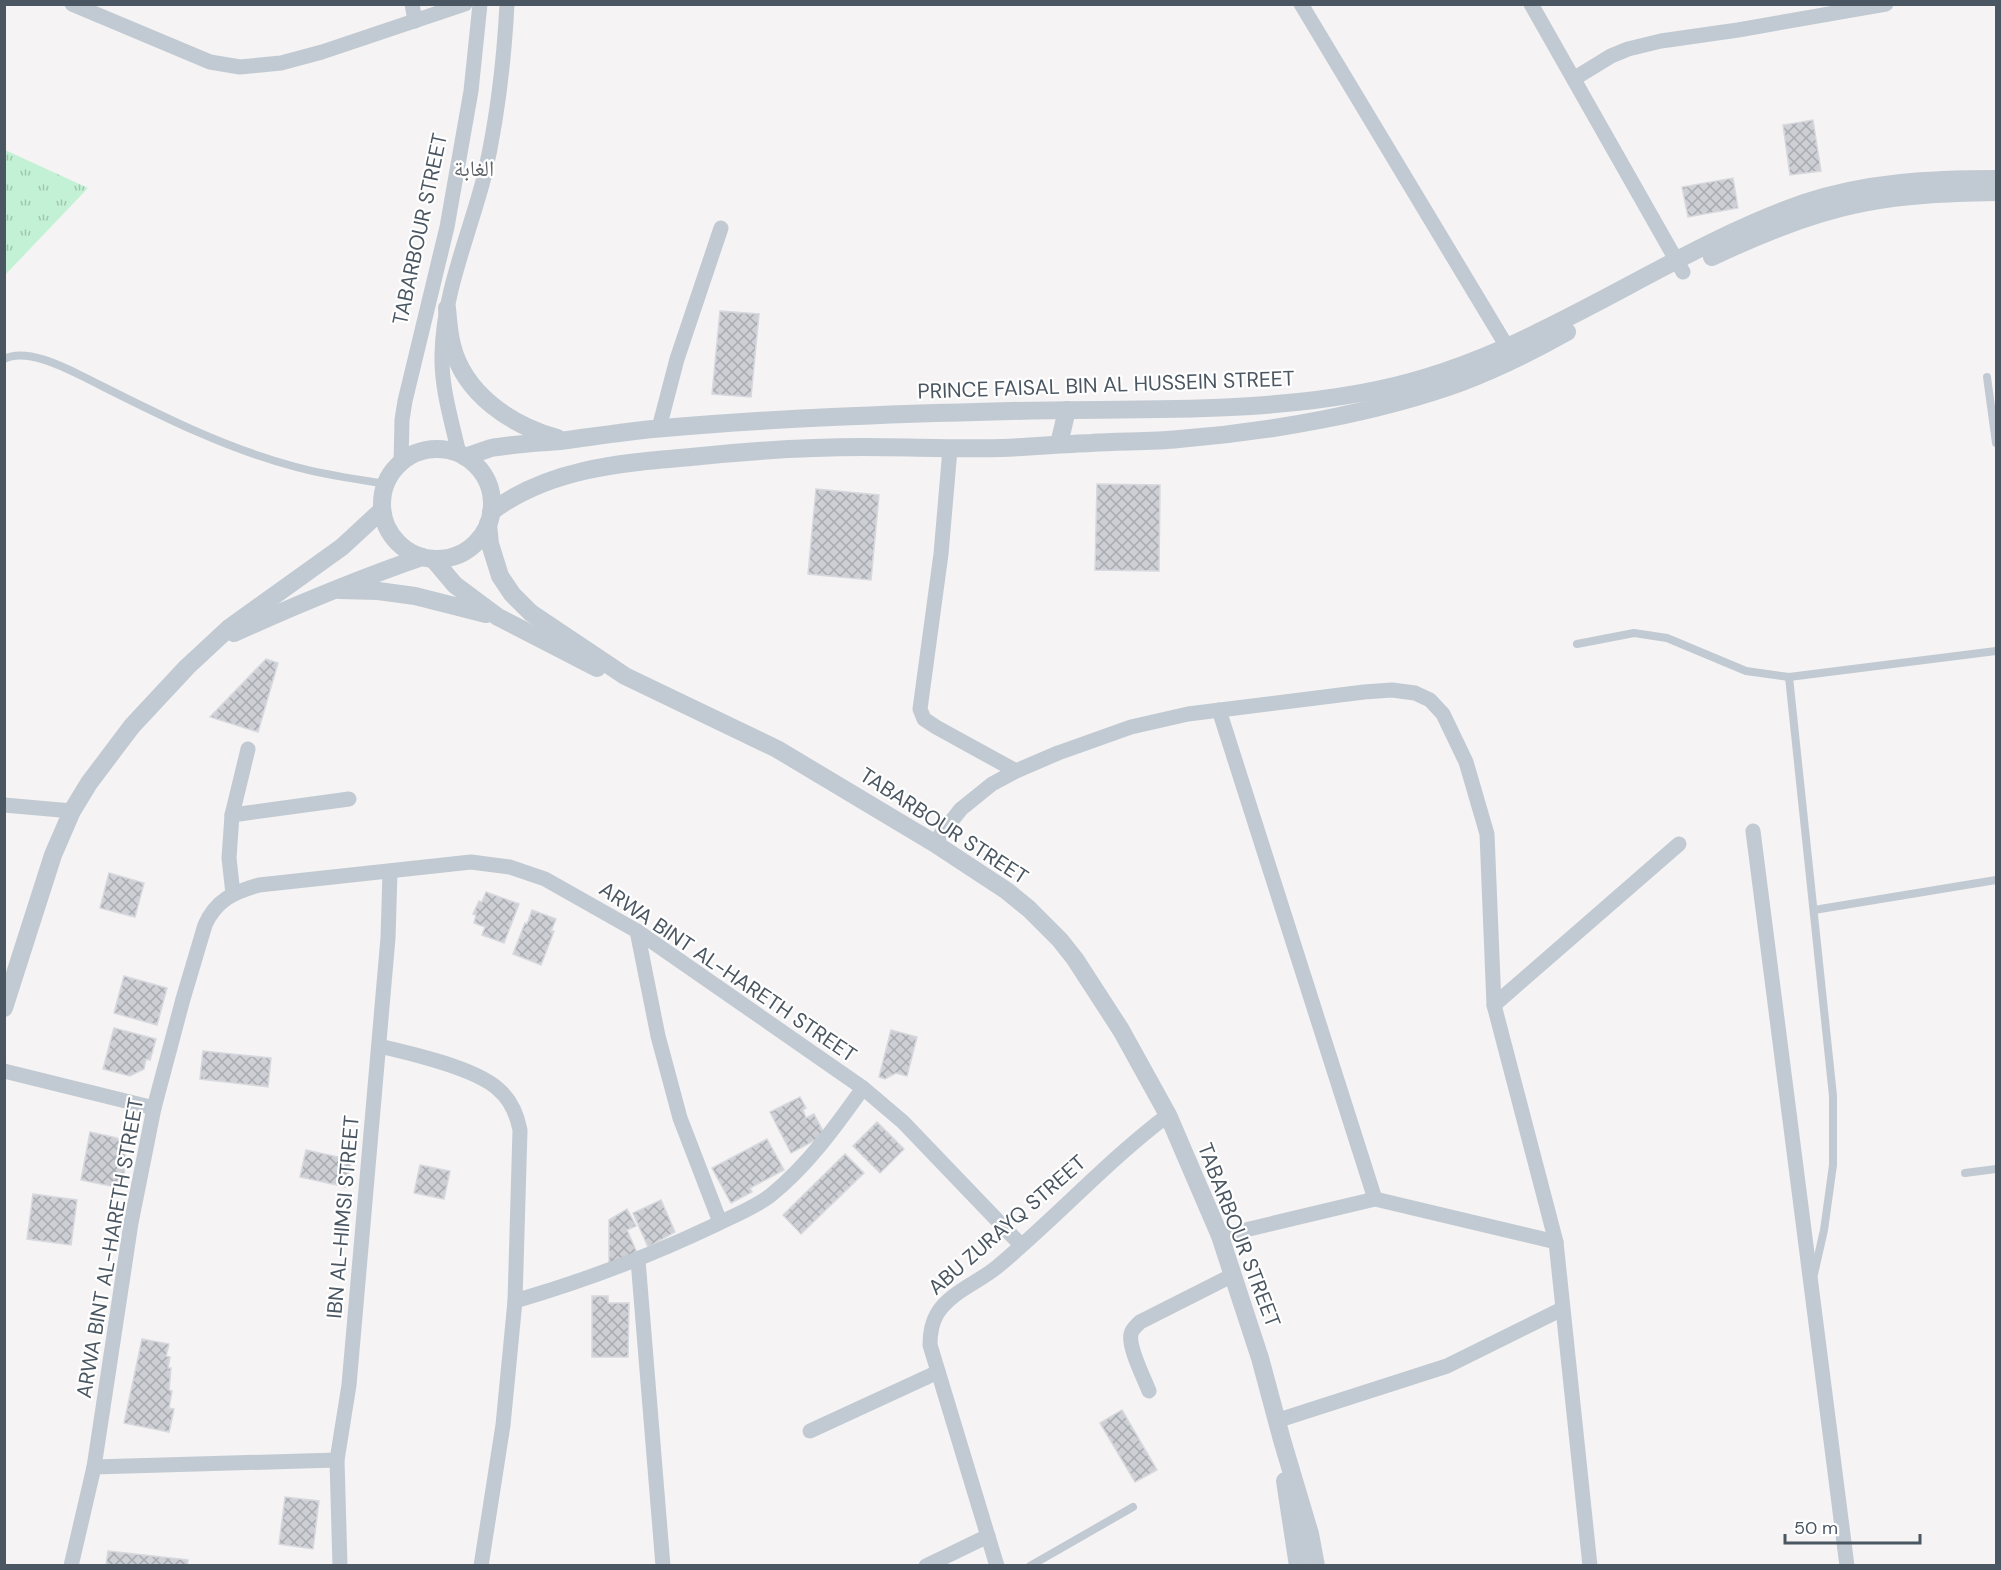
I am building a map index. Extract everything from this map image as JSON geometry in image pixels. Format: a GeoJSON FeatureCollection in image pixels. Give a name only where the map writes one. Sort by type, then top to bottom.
{"type":"FeatureCollection","features":[{"type":"Feature","properties":{"kind":"street"},"geometry":{"type":"LineString","coordinates":[[72,4],[210,62],[240,67],[281,63],[322,52],[465,4]]}},
{"type":"Feature","properties":{"kind":"street"},"geometry":{"type":"LineString","coordinates":[[412,4],[415,21]]}},
{"type":"Feature","properties":{"kind":"street","name":"TABARBOUR STREET"},"geometry":{"type":"LineString","coordinates":[[401,463],[405,401],[449,216],[471,91],[480,4]]}},
{"type":"Feature","properties":{"kind":"street","name":"TABARBOUR STREET"},"geometry":{"type":"LineString","coordinates":[[462,456],[442,368],[442,342],[447,308],[483,178],[490,144],[505,39],[507,4]]}},
{"type":"Feature","properties":{"kind":"street"},"geometry":{"type":"LineString","coordinates":[[1301,4],[1512,354]]}},
{"type":"Feature","properties":{"kind":"street"},"geometry":{"type":"LineString","coordinates":[[1531,4],[1575,78],[1680,267]]}},
{"type":"Feature","properties":{"kind":"street"},"geometry":{"type":"LineString","coordinates":[[1575,78],[1611,56],[1628,49],[1661,41],[1886,4]]}},
{"type":"Feature","properties":{"kind":"street","name":"PRINCE FAISAL BIN AL HUSSEIN STREET"},"geometry":{"type":"LineString","coordinates":[[489,518],[517,495],[548,481],[586,470],[640,461],[800,449],[864,447],[950,449],[1181,439],[1320,419],[1436,390],[1512,354],[1779,213],[1805,203],[1857,189],[1923,181],[1996,179]]}},
{"type":"Feature","properties":{"kind":"street","name":"PRINCE FAISAL BIN AL HUSSEIN STREET"},"geometry":{"type":"LineString","coordinates":[[1680,267],[1768,232],[1845,207],[1896,198],[1996,192]]}},
{"type":"Feature","properties":{"kind":"street"},"geometry":{"type":"LineString","coordinates":[[659,429],[677,359],[721,228]]}},
{"type":"Feature","properties":{"kind":"street"},"geometry":{"type":"LineString","coordinates":[[447,308],[452,345],[461,367],[480,394],[520,424],[538,433],[564,440]]}},
{"type":"Feature","properties":{"kind":"street","name":"PRINCE FAISAL BIN AL HUSSEIN STREET"},"geometry":{"type":"LineString","coordinates":[[462,456],[490,448],[659,429],[877,415],[1234,408],[1311,401],[1408,383],[1512,354]]}},
{"type":"Feature","properties":{"kind":"street"},"geometry":{"type":"LineString","coordinates":[[1059,444],[1067,410]]}},
{"type":"Feature","properties":{"kind":"street"},"geometry":{"type":"LineString","coordinates":[[950,449],[941,554],[920,709],[924,718],[936,727],[1016,771]]}},
{"type":"Feature","properties":{"kind":"street"},"geometry":{"type":"LineString","coordinates":[[449,451],[462,456],[473,463],[486,481],[491,502],[489,518],[475,543],[466,550],[444,558],[427,558],[412,553],[395,540],[388,531],[382,510],[386,484],[401,463],[419,452],[449,451]]}},
{"type":"Feature","properties":{"kind":"street"},"geometry":{"type":"LineString","coordinates":[[4,1008],[53,855],[72,811],[132,726],[186,667],[248,612],[342,547],[382,510]]}},
{"type":"Feature","properties":{"kind":"street","name":"TABARBOUR STREET"},"geometry":{"type":"LineString","coordinates":[[489,518],[495,566],[506,586],[520,604],[537,618],[625,676],[777,749],[934,843],[1007,891],[1060,940],[1101,997],[1168,1115],[1220,1236],[1258,1349],[1276,1421],[1310,1534],[1316,1566]]}},
{"type":"Feature","properties":{"kind":"street"},"geometry":{"type":"LineString","coordinates":[[218,638],[332,590],[427,558]]}},
{"type":"Feature","properties":{"kind":"street","name":"TABARBOUR STREET"},"geometry":{"type":"LineString","coordinates":[[427,558],[455,585],[498,617],[594,667],[625,676]]}},
{"type":"Feature","properties":{"kind":"street"},"geometry":{"type":"LineString","coordinates":[[332,590],[378,591],[406,595],[498,617]]}},
{"type":"Feature","properties":{"kind":"street"},"geometry":{"type":"LineString","coordinates":[[934,843],[961,809],[976,796],[1016,771],[1131,727],[1188,714],[1392,690],[1415,693],[1430,700],[1443,714],[1466,762],[1487,834],[1494,1005],[1556,1242],[1590,1566]]}},
{"type":"Feature","properties":{"kind":"street"},"geometry":{"type":"LineString","coordinates":[[1219,710],[1375,1199]]}},
{"type":"Feature","properties":{"kind":"street"},"geometry":{"type":"LineString","coordinates":[[232,894],[229,858],[232,815],[248,749]]}},
{"type":"Feature","properties":{"kind":"street"},"geometry":{"type":"LineString","coordinates":[[232,815],[349,799]]}},
{"type":"Feature","properties":{"kind":"street"},"geometry":{"type":"LineString","coordinates":[[4,805],[72,811]]}},
{"type":"Feature","properties":{"kind":"street"},"geometry":{"type":"LineString","coordinates":[[1753,831],[1847,1566]]}},
{"type":"Feature","properties":{"kind":"street"},"geometry":{"type":"LineString","coordinates":[[1494,1005],[1679,844]]}},
{"type":"Feature","properties":{"kind":"street","name":"ARWA BINT AL-HARETH STREET"},"geometry":{"type":"LineString","coordinates":[[71,1566],[94,1467],[131,1223],[154,1108],[205,925],[218,904],[232,894],[259,885],[471,862],[510,867],[545,879],[637,931],[863,1088],[932,1150],[1021,1245]]}},
{"type":"Feature","properties":{"kind":"street","name":"IBN AL-HIMSI STREET"},"geometry":{"type":"LineString","coordinates":[[340,1566],[337,1460],[349,1385],[388,938],[390,872]]}},
{"type":"Feature","properties":{"kind":"street"},"geometry":{"type":"LineString","coordinates":[[637,931],[658,1036],[678,1111],[687,1140],[720,1222]]}},
{"type":"Feature","properties":{"kind":"street"},"geometry":{"type":"LineString","coordinates":[[379,1046],[444,1064],[489,1082],[499,1090],[517,1117],[521,1141],[515,1301],[503,1425],[481,1566]]}},
{"type":"Feature","properties":{"kind":"street"},"geometry":{"type":"LineString","coordinates":[[4,1071],[154,1108]]}},
{"type":"Feature","properties":{"kind":"street","name":"ARWA BINT AL-HARETH STREET"},"geometry":{"type":"LineString","coordinates":[[515,1301],[566,1286],[638,1260],[769,1197],[824,1141],[863,1088]]}},
{"type":"Feature","properties":{"kind":"street","name":"ABU ZURAYQ STREET"},"geometry":{"type":"LineString","coordinates":[[997,1566],[930,1345],[930,1328],[937,1313],[950,1299],[997,1267],[1074,1199],[1111,1161],[1168,1115]]}},
{"type":"Feature","properties":{"kind":"street"},"geometry":{"type":"LineString","coordinates":[[1220,1236],[1375,1199],[1556,1242]]}},
{"type":"Feature","properties":{"kind":"street"},"geometry":{"type":"LineString","coordinates":[[638,1260],[663,1566]]}},
{"type":"Feature","properties":{"kind":"street"},"geometry":{"type":"LineString","coordinates":[[1149,1391],[1131,1346],[1130,1335],[1134,1327],[1233,1275]]}},
{"type":"Feature","properties":{"kind":"street"},"geometry":{"type":"LineString","coordinates":[[1276,1421],[1447,1365],[1562,1309]]}},
{"type":"Feature","properties":{"kind":"street"},"geometry":{"type":"LineString","coordinates":[[810,1431],[938,1372]]}},
{"type":"Feature","properties":{"kind":"street","name":"TABARBOUR STREET"},"geometry":{"type":"LineString","coordinates":[[1282,1440],[1285,1489],[1298,1566]]}},
{"type":"Feature","properties":{"kind":"street"},"geometry":{"type":"LineString","coordinates":[[94,1467],[337,1460]]}},
{"type":"Feature","properties":{"kind":"street"},"geometry":{"type":"LineString","coordinates":[[926,1566],[988,1536]]}},
{"type":"Feature","properties":{"kind":"lane"},"geometry":{"type":"LineString","coordinates":[[4,347],[13,354],[62,367],[203,436],[297,468],[386,484]]}},
{"type":"Feature","properties":{"kind":"lane"},"geometry":{"type":"LineString","coordinates":[[4,359],[13,354]]}},
{"type":"Feature","properties":{"kind":"lane"},"geometry":{"type":"LineString","coordinates":[[1987,377],[1996,443]]}},
{"type":"Feature","properties":{"kind":"lane"},"geometry":{"type":"LineString","coordinates":[[1577,644],[1634,633],[1667,638],[1746,671],[1790,677],[1996,651]]}},
{"type":"Feature","properties":{"kind":"lane"},"geometry":{"type":"LineString","coordinates":[[1790,677],[1833,1096],[1833,1165],[1824,1230],[1812,1284]]}},
{"type":"Feature","properties":{"kind":"lane"},"geometry":{"type":"LineString","coordinates":[[1814,910],[1996,880]]}},
{"type":"Feature","properties":{"kind":"lane"},"geometry":{"type":"LineString","coordinates":[[1965,1173],[1996,1169]]}},
{"type":"Feature","properties":{"kind":"lane"},"geometry":{"type":"LineString","coordinates":[[1030,1566],[1133,1507]]}},
{"type":"Feature","properties":{"kind":"green space"},"geometry":{"type":"Polygon","coordinates":[[[5,150],[88,188],[5,275],[5,150]]]}},
{"type":"Feature","properties":{"kind":"building"},"geometry":{"type":"Polygon","coordinates":[[[1813,120],[1821,171],[1790,175],[1783,125],[1813,120]]]}},
{"type":"Feature","properties":{"kind":"building"},"geometry":{"type":"Polygon","coordinates":[[[1733,178],[1738,208],[1688,217],[1682,187],[1733,178]]]}},
{"type":"Feature","properties":{"kind":"building"},"geometry":{"type":"Polygon","coordinates":[[[720,311],[759,314],[751,397],[712,394],[720,311]]]}},
{"type":"Feature","properties":{"kind":"building"},"geometry":{"type":"Polygon","coordinates":[[[1097,484],[1160,485],[1159,571],[1095,570],[1097,484]]]}},
{"type":"Feature","properties":{"kind":"building"},"geometry":{"type":"Polygon","coordinates":[[[816,489],[879,495],[871,580],[808,574],[816,489]]]}},
{"type":"Feature","properties":{"kind":"building"},"geometry":{"type":"Polygon","coordinates":[[[266,659],[278,663],[258,732],[210,717],[266,659]]]}},
{"type":"Feature","properties":{"kind":"building"},"geometry":{"type":"Polygon","coordinates":[[[109,873],[144,883],[135,917],[100,908],[109,873]]]}},
{"type":"Feature","properties":{"kind":"building"},"geometry":{"type":"Polygon","coordinates":[[[486,892],[519,904],[504,943],[482,935],[485,927],[474,923],[476,915],[473,914],[486,892]]]}},
{"type":"Feature","properties":{"kind":"building"},"geometry":{"type":"Polygon","coordinates":[[[532,910],[556,919],[551,931],[554,931],[541,965],[513,954],[532,910]]]}},
{"type":"Feature","properties":{"kind":"building"},"geometry":{"type":"Polygon","coordinates":[[[124,976],[167,988],[157,1025],[114,1013],[124,976]]]}},
{"type":"Feature","properties":{"kind":"building"},"geometry":{"type":"Polygon","coordinates":[[[114,1028],[156,1039],[150,1060],[146,1059],[144,1069],[130,1076],[103,1069],[114,1028]]]}},
{"type":"Feature","properties":{"kind":"building"},"geometry":{"type":"Polygon","coordinates":[[[891,1030],[917,1037],[907,1076],[896,1073],[885,1079],[879,1077],[891,1030]]]}},
{"type":"Feature","properties":{"kind":"building"},"geometry":{"type":"Polygon","coordinates":[[[203,1051],[271,1058],[268,1087],[200,1079],[203,1051]]]}},
{"type":"Feature","properties":{"kind":"building"},"geometry":{"type":"Polygon","coordinates":[[[800,1097],[806,1108],[803,1110],[806,1118],[814,1114],[825,1135],[791,1153],[770,1112],[800,1097]]]}},
{"type":"Feature","properties":{"kind":"building"},"geometry":{"type":"Polygon","coordinates":[[[877,1122],[904,1149],[880,1173],[853,1146],[877,1122]]]}},
{"type":"Feature","properties":{"kind":"building"},"geometry":{"type":"Polygon","coordinates":[[[90,1132],[117,1138],[122,1144],[127,1160],[121,1188],[81,1180],[90,1132]]]}},
{"type":"Feature","properties":{"kind":"building"},"geometry":{"type":"Polygon","coordinates":[[[767,1139],[784,1170],[750,1188],[752,1192],[731,1203],[712,1168],[767,1139]]]}},
{"type":"Feature","properties":{"kind":"building"},"geometry":{"type":"Polygon","coordinates":[[[306,1150],[352,1160],[346,1187],[300,1177],[306,1150]]]}},
{"type":"Feature","properties":{"kind":"building"},"geometry":{"type":"Polygon","coordinates":[[[845,1154],[864,1173],[801,1234],[783,1215],[845,1154]]]}},
{"type":"Feature","properties":{"kind":"building"},"geometry":{"type":"Polygon","coordinates":[[[420,1165],[450,1171],[444,1199],[414,1193],[420,1165]]]}},
{"type":"Feature","properties":{"kind":"building"},"geometry":{"type":"Polygon","coordinates":[[[33,1194],[77,1200],[71,1245],[27,1239],[33,1194]]]}},
{"type":"Feature","properties":{"kind":"building"},"geometry":{"type":"Polygon","coordinates":[[[661,1200],[675,1232],[648,1247],[633,1213],[661,1200]]]}},
{"type":"Feature","properties":{"kind":"building"},"geometry":{"type":"Polygon","coordinates":[[[627,1209],[636,1226],[627,1230],[638,1255],[609,1267],[609,1220],[627,1209]]]}},
{"type":"Feature","properties":{"kind":"building"},"geometry":{"type":"Polygon","coordinates":[[[592,1296],[608,1296],[608,1303],[629,1303],[628,1357],[592,1357],[592,1296]]]}},
{"type":"Feature","properties":{"kind":"building"},"geometry":{"type":"Polygon","coordinates":[[[142,1339],[169,1344],[166,1356],[170,1357],[169,1390],[172,1391],[169,1408],[174,1409],[169,1432],[124,1423],[142,1339]]]}},
{"type":"Feature","properties":{"kind":"building"},"geometry":{"type":"Polygon","coordinates":[[[1122,1410],[1157,1470],[1135,1482],[1100,1423],[1122,1410]]]}},
{"type":"Feature","properties":{"kind":"building"},"geometry":{"type":"Polygon","coordinates":[[[285,1497],[319,1501],[313,1549],[279,1544],[285,1497]]]}},
{"type":"Feature","properties":{"kind":"building"},"geometry":{"type":"Polygon","coordinates":[[[108,1551],[188,1560],[187,1566],[106,1566],[108,1551]]]}},
{"type":"Feature","properties":{"kind":"district","name":"الغابة"},"geometry":{"type":"Point","coordinates":[474,168]}}]}
